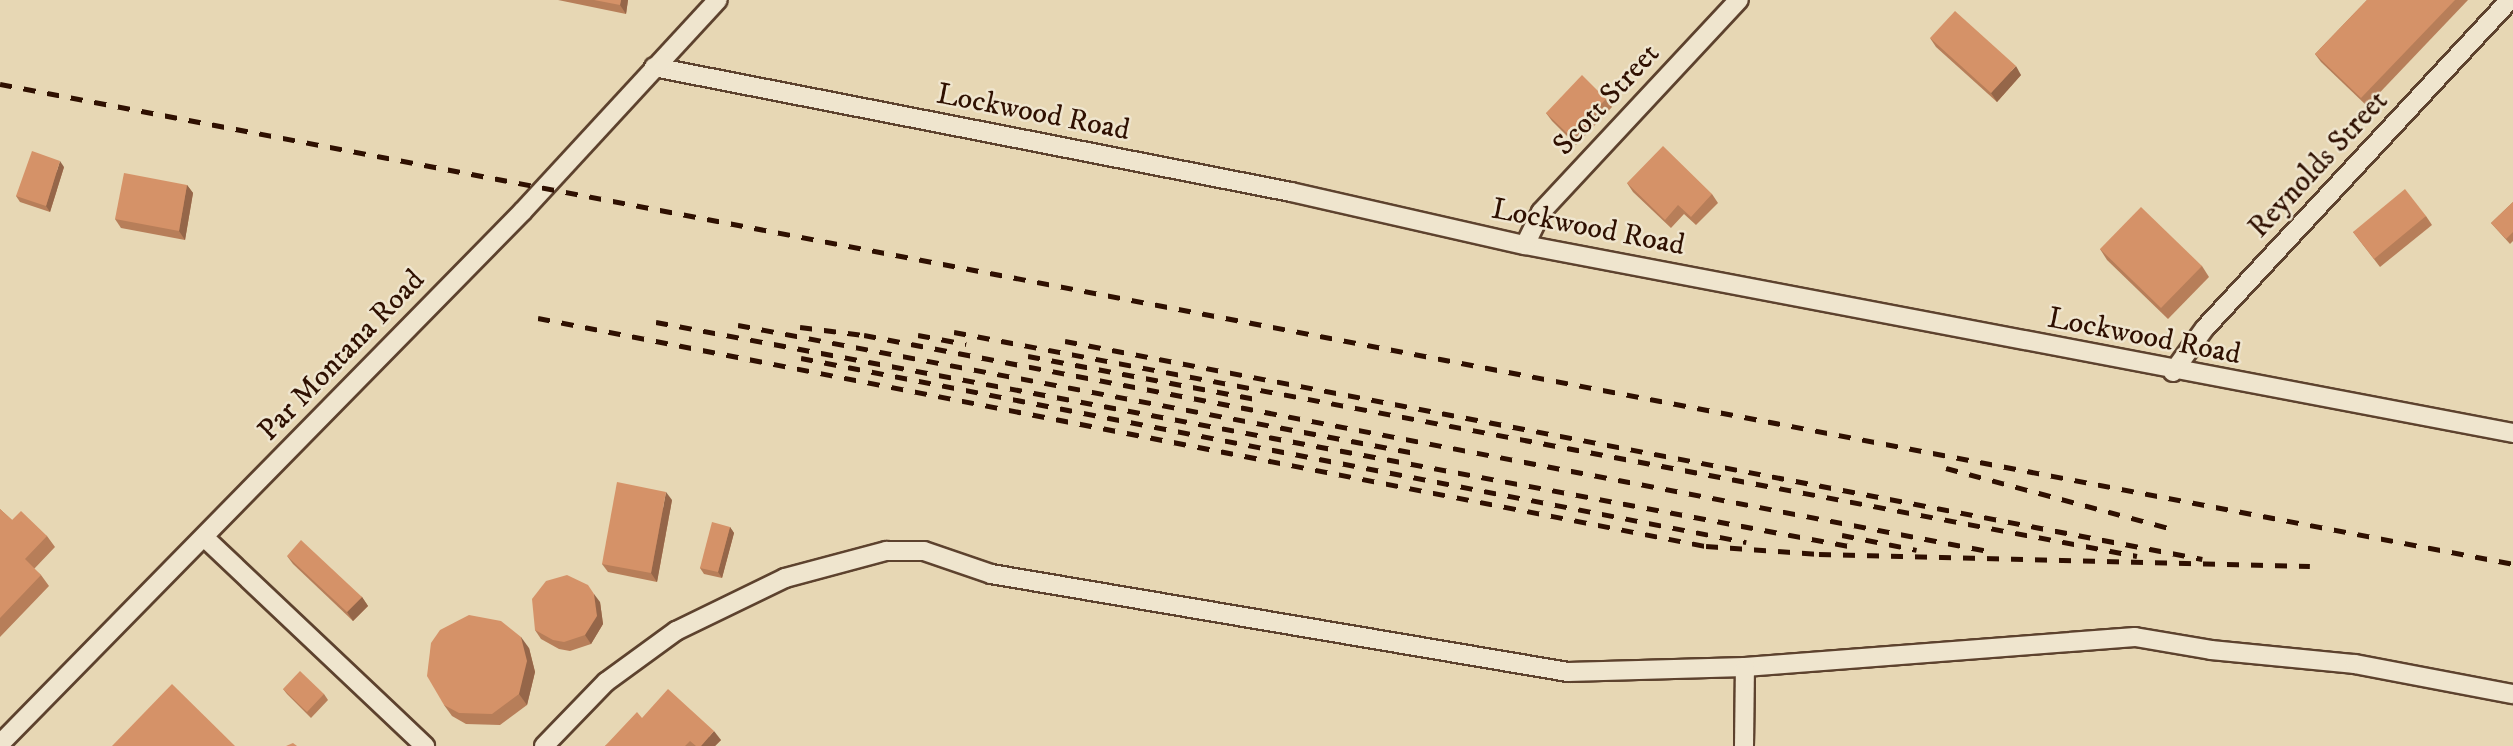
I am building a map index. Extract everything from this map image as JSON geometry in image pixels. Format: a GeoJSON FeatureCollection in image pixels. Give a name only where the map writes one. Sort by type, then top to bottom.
{"type":"FeatureCollection","features":[{"type":"Feature","properties":{"kind":"street","name":"Par Montana Road"},"geometry":{"type":"LineString","coordinates":[[0,744],[523,211],[718,0]]}},
{"type":"Feature","properties":{"kind":"street","name":"Scott Street"},"geometry":{"type":"LineString","coordinates":[[1525,245],[1541,212],[1739,0]]}},
{"type":"Feature","properties":{"kind":"street","name":"Reynolds Street"},"geometry":{"type":"LineString","coordinates":[[2173,372],[2206,328],[2510,0]]}},
{"type":"Feature","properties":{"kind":"street","name":"Lockwood Road"},"geometry":{"type":"LineString","coordinates":[[654,67],[1291,192],[1525,245],[2173,372],[2513,433]]}},
{"type":"Feature","properties":{"kind":"street"},"geometry":{"type":"LineString","coordinates":[[205,538],[425,746]]}},
{"type":"Feature","properties":{"kind":"street"},"geometry":{"type":"LineString","coordinates":[[544,746],[606,682],[676,631],[785,578],[886,551],[924,551],[991,574],[1568,672],[1745,667],[2135,637],[2211,650],[2355,664],[2513,694]]}},
{"type":"Feature","properties":{"kind":"street"},"geometry":{"type":"LineString","coordinates":[[1744,746],[1745,667]]}},
{"type":"Feature","properties":{"kind":"building"},"geometry":{"type":"Polygon","coordinates":[[[594,0],[621,0],[620,5],[594,0]]]}},
{"type":"Feature","properties":{"kind":"building"},"geometry":{"type":"Polygon","coordinates":[[[2367,0],[2455,0],[2361,98],[2315,54],[2367,0]]]}},
{"type":"Feature","properties":{"kind":"building"},"geometry":{"type":"Polygon","coordinates":[[[1955,11],[2016,66],[1991,93],[1930,38],[1955,11]]]}},
{"type":"Feature","properties":{"kind":"building"},"geometry":{"type":"Polygon","coordinates":[[[1582,75],[1606,99],[1570,136],[1546,113],[1582,75]]]}},
{"type":"Feature","properties":{"kind":"building"},"geometry":{"type":"Polygon","coordinates":[[[1663,146],[1712,194],[1691,217],[1678,205],[1665,220],[1627,183],[1663,146]]]}},
{"type":"Feature","properties":{"kind":"building"},"geometry":{"type":"Polygon","coordinates":[[[32,151],[60,161],[46,206],[16,196],[32,151]]]}},
{"type":"Feature","properties":{"kind":"building"},"geometry":{"type":"Polygon","coordinates":[[[124,173],[187,185],[179,231],[115,219],[124,173]]]}},
{"type":"Feature","properties":{"kind":"building"},"geometry":{"type":"Polygon","coordinates":[[[2405,189],[2426,216],[2374,259],[2353,232],[2405,189]]]}},
{"type":"Feature","properties":{"kind":"building"},"geometry":{"type":"Polygon","coordinates":[[[2513,202],[2513,232],[2506,239],[2491,223],[2513,202]]]}},
{"type":"Feature","properties":{"kind":"building"},"geometry":{"type":"Polygon","coordinates":[[[2141,207],[2202,266],[2161,308],[2100,249],[2141,207]]]}},
{"type":"Feature","properties":{"kind":"building"},"geometry":{"type":"Polygon","coordinates":[[[617,482],[666,492],[651,573],[602,564],[617,482]]]}},
{"type":"Feature","properties":{"kind":"building"},"geometry":{"type":"Polygon","coordinates":[[[0,509],[12,520],[21,511],[47,536],[25,559],[41,575],[0,618],[0,509]]]}},
{"type":"Feature","properties":{"kind":"building"},"geometry":{"type":"Polygon","coordinates":[[[712,522],[730,527],[718,572],[700,568],[712,522]]]}},
{"type":"Feature","properties":{"kind":"building"},"geometry":{"type":"Polygon","coordinates":[[[301,540],[362,597],[347,612],[287,556],[301,540]]]}},
{"type":"Feature","properties":{"kind":"building"},"geometry":{"type":"Polygon","coordinates":[[[567,575],[588,585],[594,594],[597,616],[585,635],[564,642],[553,640],[535,630],[532,599],[546,581],[567,575]]]}},
{"type":"Feature","properties":{"kind":"building"},"geometry":{"type":"Polygon","coordinates":[[[469,615],[501,621],[521,637],[527,661],[519,694],[492,714],[459,713],[444,705],[427,676],[431,643],[440,630],[469,615]]]}},
{"type":"Feature","properties":{"kind":"building"},"geometry":{"type":"Polygon","coordinates":[[[300,671],[324,694],[307,712],[283,689],[300,671]]]}},
{"type":"Feature","properties":{"kind":"building"},"geometry":{"type":"Polygon","coordinates":[[[172,684],[235,746],[112,746],[172,684]]]}},
{"type":"Feature","properties":{"kind":"building"},"geometry":{"type":"Polygon","coordinates":[[[668,689],[714,731],[701,746],[690,741],[685,746],[605,746],[637,712],[642,718],[668,689]]]}},
{"type":"Feature","properties":{"kind":"railway"},"geometry":{"type":"LineString","coordinates":[[0,84],[2513,564]]}},
{"type":"Feature","properties":{"kind":"railway"},"geometry":{"type":"LineString","coordinates":[[538,318],[1706,546],[1819,554],[2310,566]]}},
{"type":"Feature","properties":{"kind":"railway"},"geometry":{"type":"LineString","coordinates":[[656,322],[1854,547]]}},
{"type":"Feature","properties":{"kind":"railway"},"geometry":{"type":"LineString","coordinates":[[738,325],[1415,453]]}},
{"type":"Feature","properties":{"kind":"railway"},"geometry":{"type":"LineString","coordinates":[[800,327],[864,335],[1993,552]]}},
{"type":"Feature","properties":{"kind":"railway"},"geometry":{"type":"LineString","coordinates":[[954,332],[2137,556]]}},
{"type":"Feature","properties":{"kind":"railway"},"geometry":{"type":"LineString","coordinates":[[918,335],[966,344]]}},
{"type":"Feature","properties":{"kind":"railway"},"geometry":{"type":"LineString","coordinates":[[1065,341],[2202,559]]}},
{"type":"Feature","properties":{"kind":"railway"},"geometry":{"type":"LineString","coordinates":[[1028,356],[1261,400]]}},
{"type":"Feature","properties":{"kind":"railway"},"geometry":{"type":"LineString","coordinates":[[801,358],[1746,542]]}},
{"type":"Feature","properties":{"kind":"railway"},"geometry":{"type":"LineString","coordinates":[[1946,468],[2172,529]]}},
{"type":"Feature","properties":{"kind":"railway"},"geometry":{"type":"LineString","coordinates":[[1842,535],[1917,550]]}}]}
